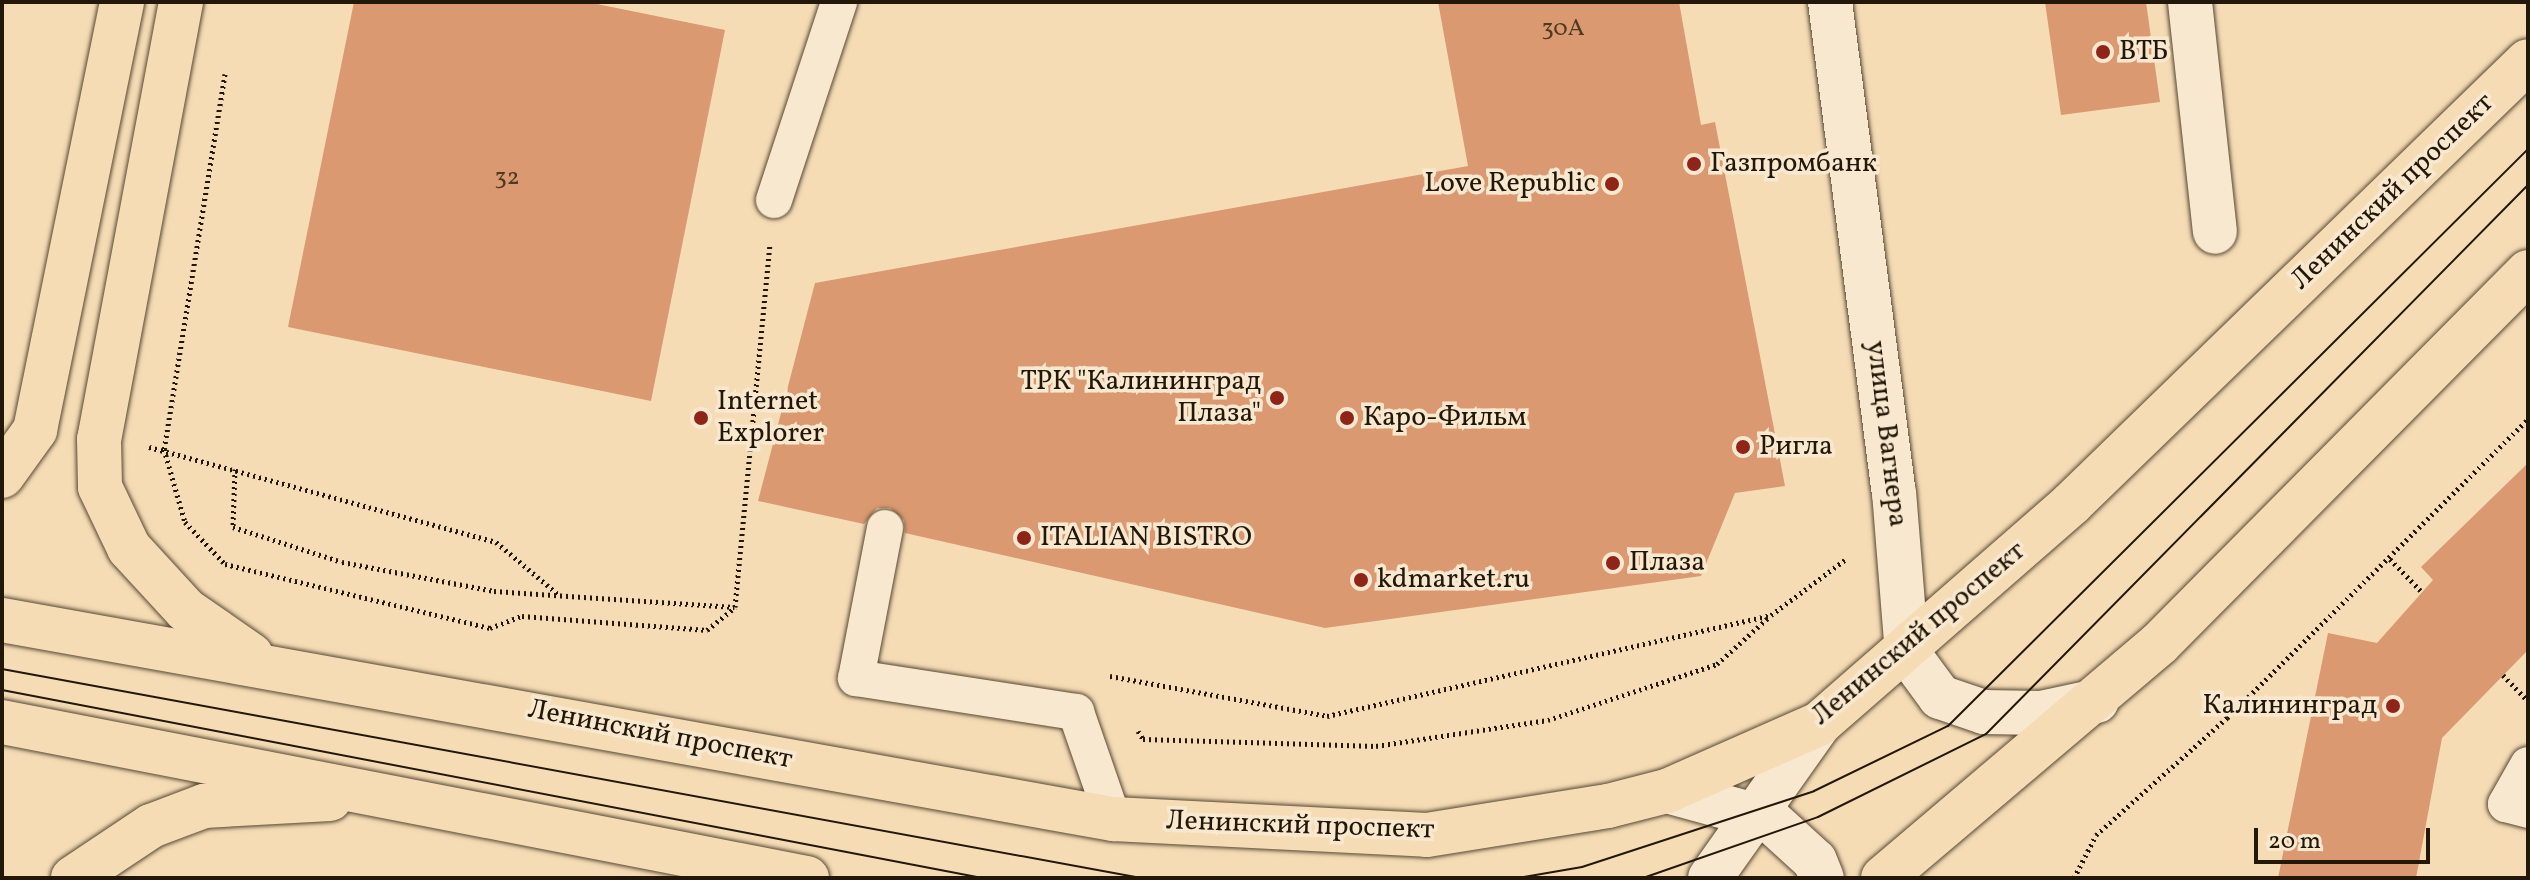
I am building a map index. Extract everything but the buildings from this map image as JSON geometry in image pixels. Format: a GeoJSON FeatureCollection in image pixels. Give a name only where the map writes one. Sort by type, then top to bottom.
{"type":"FeatureCollection","features":[{"type":"Feature","properties":{"kind":"main road"},"geometry":{"type":"LineString","coordinates":[[2,476],[35,430],[122,2]]}},
{"type":"Feature","properties":{"kind":"main road"},"geometry":{"type":"LineString","coordinates":[[181,2],[99,439],[100,487],[129,548],[186,610],[260,661]]}},
{"type":"Feature","properties":{"kind":"main road","name":"Ленинский проспект"},"geometry":{"type":"LineString","coordinates":[[2,620],[260,661],[1113,819],[1427,835],[1667,791],[1819,724],[1907,652],[2071,504],[2528,61]]}},
{"type":"Feature","properties":{"kind":"main road"},"geometry":{"type":"LineString","coordinates":[[1883,878],[2097,701],[2528,272]]}},
{"type":"Feature","properties":{"kind":"main road"},"geometry":{"type":"LineString","coordinates":[[2,722],[400,795],[807,878]]}},
{"type":"Feature","properties":{"kind":"main road"},"geometry":{"type":"LineString","coordinates":[[73,878],[151,826],[204,806],[400,795]]}},
{"type":"Feature","properties":{"kind":"street","name":"улица Вагнера"},"geometry":{"type":"LineString","coordinates":[[1830,2],[1900,550],[1907,652]]}},
{"type":"Feature","properties":{"kind":"street"},"geometry":{"type":"LineString","coordinates":[[2190,2],[2215,232]]}},
{"type":"Feature","properties":{"kind":"street"},"geometry":{"type":"LineString","coordinates":[[1907,652],[1940,697],[1984,712],[2041,713],[2097,701]]}},
{"type":"Feature","properties":{"kind":"street"},"geometry":{"type":"LineString","coordinates":[[1710,878],[1750,813],[1819,724]]}},
{"type":"Feature","properties":{"kind":"street"},"geometry":{"type":"LineString","coordinates":[[1667,791],[1750,813],[1786,829],[1822,878]]}},
{"type":"Feature","properties":{"kind":"lane"},"geometry":{"type":"LineString","coordinates":[[774,200],[839,2]]}},
{"type":"Feature","properties":{"kind":"lane"},"geometry":{"type":"LineString","coordinates":[[885,528],[856,678],[1076,712],[1113,819]]}},
{"type":"Feature","properties":{"kind":"lane"},"geometry":{"type":"LineString","coordinates":[[2528,765],[2506,804],[2528,810]]}},
{"type":"Feature","properties":{"kind":"path"},"geometry":{"type":"LineString","coordinates":[[227,64],[164,449],[185,522],[225,564],[490,628],[522,616],[707,630],[735,607],[774,200]]}},
{"type":"Feature","properties":{"kind":"path"},"geometry":{"type":"LineString","coordinates":[[2074,878],[2096,835],[2390,559],[2528,419]]}},
{"type":"Feature","properties":{"kind":"path"},"geometry":{"type":"LineString","coordinates":[[559,595],[496,542],[235,469],[233,527],[342,562],[559,595],[735,607]]}},
{"type":"Feature","properties":{"kind":"path"},"geometry":{"type":"LineString","coordinates":[[1136,727],[1143,739],[1376,746],[1548,720],[1717,664],[1771,615],[1845,560],[1900,550]]}},
{"type":"Feature","properties":{"kind":"path"},"geometry":{"type":"LineString","coordinates":[[2390,559],[2422,592]]}},
{"type":"Feature","properties":{"kind":"path"},"geometry":{"type":"LineString","coordinates":[[1117,689],[1110,676],[1327,716],[1771,615]]}},
{"type":"Feature","properties":{"kind":"path"},"geometry":{"type":"LineString","coordinates":[[2503,675],[2528,701]]}},
{"type":"Feature","properties":{"kind":"tram line"},"geometry":{"type":"LineString","coordinates":[[1518,878],[1582,867],[1814,791],[1948,726],[2528,149]]}},
{"type":"Feature","properties":{"kind":"tram line"},"geometry":{"type":"LineString","coordinates":[[1643,878],[1818,817],[1986,734],[2528,185]]}},
{"type":"Feature","properties":{"kind":"tram line"},"geometry":{"type":"LineString","coordinates":[[2,669],[1141,878]]}},
{"type":"Feature","properties":{"kind":"tram line"},"geometry":{"type":"LineString","coordinates":[[2,690],[982,878]]}},
{"type":"Feature","properties":{"kind":"place","name":"ВТБ"},"geometry":{"type":"Point","coordinates":[2103,52]}},
{"type":"Feature","properties":{"kind":"place","name":"Газпромбанк"},"geometry":{"type":"Point","coordinates":[1694,164]}},
{"type":"Feature","properties":{"kind":"place","name":"Love Republic"},"geometry":{"type":"Point","coordinates":[1612,184]}},
{"type":"Feature","properties":{"kind":"place","name":"ТРК \"Калининград Плаза\""},"geometry":{"type":"Point","coordinates":[1277,398]}},
{"type":"Feature","properties":{"kind":"place","name":"Internet Explorer"},"geometry":{"type":"Point","coordinates":[701,418]}},
{"type":"Feature","properties":{"kind":"place","name":"Каро-Фильм"},"geometry":{"type":"Point","coordinates":[1347,418]}},
{"type":"Feature","properties":{"kind":"place","name":"Ригла"},"geometry":{"type":"Point","coordinates":[1743,447]}},
{"type":"Feature","properties":{"kind":"place","name":"ITALIAN BISTRO"},"geometry":{"type":"Point","coordinates":[1024,538]}},
{"type":"Feature","properties":{"kind":"place","name":"Плаза"},"geometry":{"type":"Point","coordinates":[1613,563]}},
{"type":"Feature","properties":{"kind":"place","name":"kdmarket.ru"},"geometry":{"type":"Point","coordinates":[1361,580]}},
{"type":"Feature","properties":{"kind":"place","name":"Калининград"},"geometry":{"type":"Point","coordinates":[2393,706]}}]}
